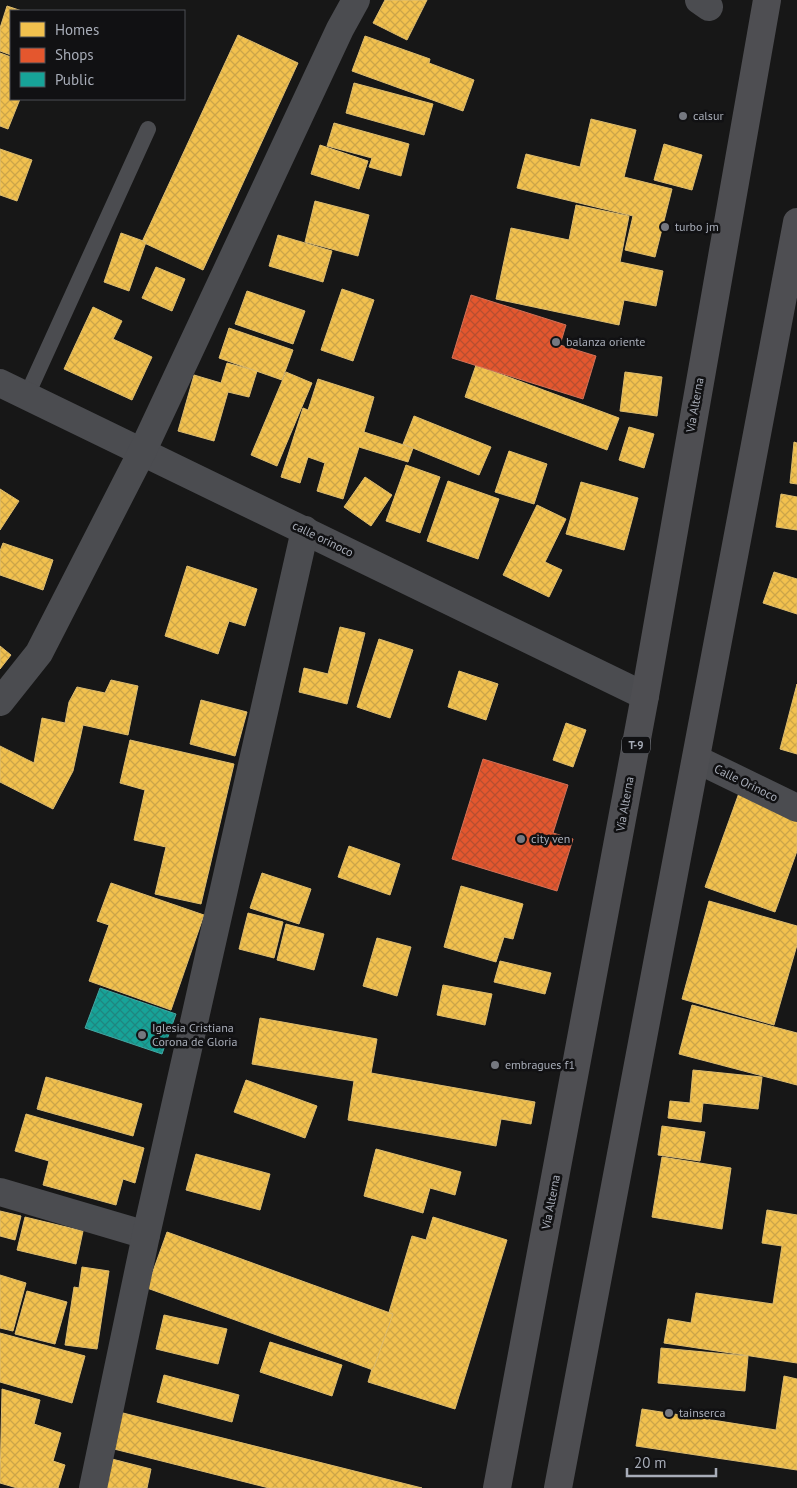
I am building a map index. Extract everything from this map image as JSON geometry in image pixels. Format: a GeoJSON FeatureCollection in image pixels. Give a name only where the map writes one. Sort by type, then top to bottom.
{"type":"FeatureCollection","features":[{"type":"Feature","properties":{"kind":"highway","name":"Vía Alterna"},"geometry":{"type":"LineString","coordinates":[[496,1488],[645,696],[766,0]]}},
{"type":"Feature","properties":{"kind":"highway"},"geometry":{"type":"LineString","coordinates":[[558,1488],[797,222]]}},
{"type":"Feature","properties":{"kind":"street"},"geometry":{"type":"LineString","coordinates":[[0,702],[39,653],[142,452],[340,29],[356,0]]}},
{"type":"Feature","properties":{"kind":"street","name":"calle orinoco"},"geometry":{"type":"LineString","coordinates":[[0,383],[645,696]]}},
{"type":"Feature","properties":{"kind":"street"},"geometry":{"type":"LineString","coordinates":[[93,1488],[146,1235],[305,530]]}},
{"type":"Feature","properties":{"kind":"street","name":"Calle Orinoco"},"geometry":{"type":"LineString","coordinates":[[696,759],[797,808]]}},
{"type":"Feature","properties":{"kind":"street"},"geometry":{"type":"LineString","coordinates":[[0,1192],[146,1235]]}},
{"type":"Feature","properties":{"kind":"lane"},"geometry":{"type":"LineString","coordinates":[[27,395],[148,129]]}},
{"type":"Feature","properties":{"kind":"building: Homes"},"geometry":{"type":"Polygon","coordinates":[[[385,0],[427,0],[407,40],[373,23],[385,0]]]}},
{"type":"Feature","properties":{"kind":"building: Homes"},"geometry":{"type":"Polygon","coordinates":[[[7,6],[19,10],[10,10],[10,55],[0,51],[0,28],[7,6]]]}},
{"type":"Feature","properties":{"kind":"building: Homes"},"geometry":{"type":"Polygon","coordinates":[[[238,35],[298,63],[203,270],[142,242],[238,35]]]}},
{"type":"Feature","properties":{"kind":"building: Homes"},"geometry":{"type":"Polygon","coordinates":[[[365,36],[430,59],[429,63],[474,80],[463,111],[352,71],[365,36]]]}},
{"type":"Feature","properties":{"kind":"building: Homes"},"geometry":{"type":"Polygon","coordinates":[[[0,53],[10,57],[10,100],[20,100],[8,129],[0,126],[0,53]]]}},
{"type":"Feature","properties":{"kind":"building: Homes"},"geometry":{"type":"Polygon","coordinates":[[[354,83],[433,104],[424,135],[346,113],[354,83]]]}},
{"type":"Feature","properties":{"kind":"building: Homes"},"geometry":{"type":"Polygon","coordinates":[[[591,119],[636,130],[624,177],[672,189],[655,257],[625,250],[633,216],[517,188],[526,154],[580,167],[591,119]]]}},
{"type":"Feature","properties":{"kind":"building: Homes"},"geometry":{"type":"Polygon","coordinates":[[[334,123],[409,144],[401,176],[369,167],[372,158],[327,146],[334,123]]]}},
{"type":"Feature","properties":{"kind":"building: Homes"},"geometry":{"type":"Polygon","coordinates":[[[664,144],[702,155],[692,190],[654,180],[664,144]]]}},
{"type":"Feature","properties":{"kind":"building: Homes"},"geometry":{"type":"Polygon","coordinates":[[[320,145],[368,161],[359,189],[311,174],[320,145]]]}},
{"type":"Feature","properties":{"kind":"building: Homes"},"geometry":{"type":"Polygon","coordinates":[[[0,149],[32,160],[17,201],[0,195],[0,149]]]}},
{"type":"Feature","properties":{"kind":"building: Homes"},"geometry":{"type":"Polygon","coordinates":[[[315,201],[369,215],[358,256],[305,242],[315,201]]]}},
{"type":"Feature","properties":{"kind":"building: Homes"},"geometry":{"type":"Polygon","coordinates":[[[576,205],[629,216],[620,262],[663,271],[656,306],[624,300],[619,325],[496,299],[511,228],[569,240],[576,205]]]}},
{"type":"Feature","properties":{"kind":"building: Homes"},"geometry":{"type":"Polygon","coordinates":[[[121,233],[146,242],[129,291],[104,282],[121,233]]]}},
{"type":"Feature","properties":{"kind":"building: Homes"},"geometry":{"type":"Polygon","coordinates":[[[278,235],[332,251],[323,282],[269,266],[278,235]]]}},
{"type":"Feature","properties":{"kind":"building: Homes"},"geometry":{"type":"Polygon","coordinates":[[[156,267],[185,279],[172,311],[142,298],[156,267]]]}},
{"type":"Feature","properties":{"kind":"building: Homes"},"geometry":{"type":"Polygon","coordinates":[[[342,289],[374,300],[353,361],[321,350],[342,289]]]}},
{"type":"Feature","properties":{"kind":"building: Homes"},"geometry":{"type":"Polygon","coordinates":[[[247,291],[305,311],[293,344],[235,324],[247,291]]]}},
{"type":"Feature","properties":{"kind":"building: Homes"},"geometry":{"type":"Polygon","coordinates":[[[93,307],[122,321],[113,339],[152,357],[132,400],[64,369],[93,307]]]}},
{"type":"Feature","properties":{"kind":"building: Homes"},"geometry":{"type":"Polygon","coordinates":[[[229,328],[293,350],[282,380],[219,358],[229,328]]]}},
{"type":"Feature","properties":{"kind":"building: Homes"},"geometry":{"type":"Polygon","coordinates":[[[227,363],[257,371],[249,397],[228,392],[214,441],[178,431],[194,375],[221,383],[227,363]]]}},
{"type":"Feature","properties":{"kind":"building: Homes"},"geometry":{"type":"Polygon","coordinates":[[[476,365],[619,418],[607,450],[465,397],[476,365]]]}},
{"type":"Feature","properties":{"kind":"building: Homes"},"geometry":{"type":"Polygon","coordinates":[[[286,372],[312,383],[277,466],[251,455],[286,372]]]}},
{"type":"Feature","properties":{"kind":"building: Homes"},"geometry":{"type":"Polygon","coordinates":[[[625,372],[662,377],[657,416],[620,411],[625,372]]]}},
{"type":"Feature","properties":{"kind":"building: Homes"},"geometry":{"type":"Polygon","coordinates":[[[318,379],[374,397],[364,432],[413,448],[408,462],[359,447],[343,499],[317,491],[325,463],[308,457],[300,483],[281,477],[303,408],[308,410],[318,379]]]}},
{"type":"Feature","properties":{"kind":"building: Homes"},"geometry":{"type":"Polygon","coordinates":[[[414,416],[491,447],[479,475],[403,444],[414,416]]]}},
{"type":"Feature","properties":{"kind":"building: Homes"},"geometry":{"type":"Polygon","coordinates":[[[629,427],[654,434],[644,468],[619,460],[629,427]]]}},
{"type":"Feature","properties":{"kind":"building: Homes"},"geometry":{"type":"Polygon","coordinates":[[[794,442],[797,443],[797,484],[790,483],[794,442]]]}},
{"type":"Feature","properties":{"kind":"building: Homes"},"geometry":{"type":"Polygon","coordinates":[[[509,451],[547,464],[534,504],[495,492],[509,451]]]}},
{"type":"Feature","properties":{"kind":"building: Homes"},"geometry":{"type":"Polygon","coordinates":[[[406,465],[440,477],[420,533],[386,521],[406,465]]]}},
{"type":"Feature","properties":{"kind":"building: Homes"},"geometry":{"type":"Polygon","coordinates":[[[365,477],[392,495],[371,526],[344,507],[365,477]]]}},
{"type":"Feature","properties":{"kind":"building: Homes"},"geometry":{"type":"Polygon","coordinates":[[[448,481],[499,499],[478,559],[427,541],[448,481]]]}},
{"type":"Feature","properties":{"kind":"building: Homes"},"geometry":{"type":"Polygon","coordinates":[[[581,482],[638,498],[624,550],[566,534],[581,482]]]}},
{"type":"Feature","properties":{"kind":"building: Homes"},"geometry":{"type":"Polygon","coordinates":[[[0,489],[19,501],[0,530],[0,489]]]}},
{"type":"Feature","properties":{"kind":"building: Homes"},"geometry":{"type":"Polygon","coordinates":[[[781,494],[797,497],[797,530],[776,527],[781,494]]]}},
{"type":"Feature","properties":{"kind":"building: Homes"},"geometry":{"type":"Polygon","coordinates":[[[537,505],[566,519],[545,562],[562,570],[549,597],[503,575],[537,505]]]}},
{"type":"Feature","properties":{"kind":"building: Homes"},"geometry":{"type":"Polygon","coordinates":[[[3,543],[53,560],[43,590],[0,575],[0,551],[3,543]]]}},
{"type":"Feature","properties":{"kind":"building: Homes"},"geometry":{"type":"Polygon","coordinates":[[[187,566],[257,589],[245,626],[229,621],[218,654],[165,636],[187,566]]]}},
{"type":"Feature","properties":{"kind":"building: Homes"},"geometry":{"type":"Polygon","coordinates":[[[774,572],[797,579],[797,614],[763,603],[774,572]]]}},
{"type":"Feature","properties":{"kind":"building: Homes"},"geometry":{"type":"Polygon","coordinates":[[[340,627],[365,633],[347,704],[299,692],[304,668],[328,674],[340,627]]]}},
{"type":"Feature","properties":{"kind":"building: Homes"},"geometry":{"type":"Polygon","coordinates":[[[379,639],[413,650],[390,718],[357,707],[379,639]]]}},
{"type":"Feature","properties":{"kind":"building: Homes"},"geometry":{"type":"Polygon","coordinates":[[[0,646],[11,655],[0,669],[0,646]]]}},
{"type":"Feature","properties":{"kind":"building: Homes"},"geometry":{"type":"Polygon","coordinates":[[[459,671],[498,684],[486,720],[448,707],[459,671]]]}},
{"type":"Feature","properties":{"kind":"building: Homes"},"geometry":{"type":"Polygon","coordinates":[[[111,680],[138,686],[128,735],[83,725],[73,771],[53,809],[0,782],[0,746],[34,763],[42,718],[65,723],[69,702],[77,687],[105,693],[111,680]]]}},
{"type":"Feature","properties":{"kind":"building: Homes"},"geometry":{"type":"Polygon","coordinates":[[[797,684],[797,754],[780,749],[797,684]]]}},
{"type":"Feature","properties":{"kind":"building: Homes"},"geometry":{"type":"Polygon","coordinates":[[[201,700],[247,712],[235,756],[190,744],[201,700]]]}},
{"type":"Feature","properties":{"kind":"building: Homes"},"geometry":{"type":"Polygon","coordinates":[[[566,723],[586,730],[573,767],[553,760],[566,723]]]}},
{"type":"Feature","properties":{"kind":"building: Homes"},"geometry":{"type":"Polygon","coordinates":[[[130,740],[234,764],[201,904],[155,894],[166,847],[134,840],[145,790],[120,783],[130,740]]]}},
{"type":"Feature","properties":{"kind":"building: Homes"},"geometry":{"type":"Polygon","coordinates":[[[739,793],[797,813],[797,851],[775,912],[705,887],[739,793]]]}},
{"type":"Feature","properties":{"kind":"building: Homes"},"geometry":{"type":"Polygon","coordinates":[[[349,846],[400,864],[390,895],[338,877],[349,846]]]}},
{"type":"Feature","properties":{"kind":"building: Homes"},"geometry":{"type":"Polygon","coordinates":[[[262,873],[311,889],[299,924],[250,908],[262,873]]]}},
{"type":"Feature","properties":{"kind":"building: Homes"},"geometry":{"type":"Polygon","coordinates":[[[111,883],[204,915],[171,1010],[89,981],[109,925],[97,921],[111,883]]]}},
{"type":"Feature","properties":{"kind":"building: Homes"},"geometry":{"type":"Polygon","coordinates":[[[461,886],[523,904],[513,939],[504,937],[496,962],[444,947],[461,886]]]}},
{"type":"Feature","properties":{"kind":"building: Homes"},"geometry":{"type":"Polygon","coordinates":[[[709,901],[797,926],[797,945],[774,1025],[682,999],[709,901]]]}},
{"type":"Feature","properties":{"kind":"building: Homes"},"geometry":{"type":"Polygon","coordinates":[[[248,913],[283,922],[274,958],[239,949],[248,913]]]}},
{"type":"Feature","properties":{"kind":"building: Homes"},"geometry":{"type":"Polygon","coordinates":[[[286,924],[324,934],[314,970],[277,960],[286,924]]]}},
{"type":"Feature","properties":{"kind":"building: Homes"},"geometry":{"type":"Polygon","coordinates":[[[377,938],[411,947],[397,996],[363,986],[377,938]]]}},
{"type":"Feature","properties":{"kind":"building: Homes"},"geometry":{"type":"Polygon","coordinates":[[[500,961],[551,973],[545,994],[494,982],[500,961]]]}},
{"type":"Feature","properties":{"kind":"building: Homes"},"geometry":{"type":"Polygon","coordinates":[[[443,985],[492,994],[485,1025],[437,1015],[443,985]]]}},
{"type":"Feature","properties":{"kind":"building: Homes"},"geometry":{"type":"Polygon","coordinates":[[[692,1005],[797,1033],[797,1085],[679,1054],[692,1005]]]}},
{"type":"Feature","properties":{"kind":"building: Homes"},"geometry":{"type":"Polygon","coordinates":[[[260,1018],[377,1039],[371,1073],[535,1102],[531,1124],[501,1119],[496,1146],[348,1120],[354,1081],[252,1064],[260,1018]]]}},
{"type":"Feature","properties":{"kind":"building: Homes"},"geometry":{"type":"Polygon","coordinates":[[[693,1070],[762,1077],[758,1109],[703,1103],[701,1122],[668,1118],[670,1101],[690,1103],[693,1070]]]}},
{"type":"Feature","properties":{"kind":"building: Homes"},"geometry":{"type":"Polygon","coordinates":[[[46,1077],[142,1104],[133,1136],[37,1109],[46,1077]]]}},
{"type":"Feature","properties":{"kind":"building: Homes"},"geometry":{"type":"Polygon","coordinates":[[[246,1080],[317,1106],[305,1138],[234,1112],[246,1080]]]}},
{"type":"Feature","properties":{"kind":"building: Homes"},"geometry":{"type":"Polygon","coordinates":[[[26,1114],[144,1148],[135,1183],[123,1179],[116,1205],[43,1185],[49,1161],[15,1151],[26,1114]]]}},
{"type":"Feature","properties":{"kind":"building: Homes"},"geometry":{"type":"Polygon","coordinates":[[[662,1126],[705,1132],[700,1161],[658,1155],[662,1126]]]}},
{"type":"Feature","properties":{"kind":"building: Homes"},"geometry":{"type":"Polygon","coordinates":[[[376,1149],[461,1172],[455,1195],[430,1188],[423,1213],[364,1196],[376,1149]]]}},
{"type":"Feature","properties":{"kind":"building: Homes"},"geometry":{"type":"Polygon","coordinates":[[[196,1154],[270,1174],[260,1210],[186,1190],[196,1154]]]}},
{"type":"Feature","properties":{"kind":"building: Homes"},"geometry":{"type":"Polygon","coordinates":[[[662,1157],[731,1168],[722,1229],[652,1217],[662,1157]]]}},
{"type":"Feature","properties":{"kind":"building: Homes"},"geometry":{"type":"Polygon","coordinates":[[[767,1210],[797,1215],[797,1363],[664,1343],[668,1319],[691,1323],[696,1293],[773,1304],[782,1246],[762,1243],[767,1210]]]}},
{"type":"Feature","properties":{"kind":"building: Homes"},"geometry":{"type":"Polygon","coordinates":[[[0,1211],[21,1216],[15,1240],[0,1236],[0,1211]]]}},
{"type":"Feature","properties":{"kind":"building: Homes"},"geometry":{"type":"Polygon","coordinates":[[[25,1217],[83,1231],[76,1264],[17,1250],[25,1217]]]}},
{"type":"Feature","properties":{"kind":"building: Homes"},"geometry":{"type":"Polygon","coordinates":[[[433,1217],[507,1240],[455,1409],[368,1382],[412,1236],[426,1240],[433,1217]]]}},
{"type":"Feature","properties":{"kind":"building: Homes"},"geometry":{"type":"Polygon","coordinates":[[[167,1232],[393,1314],[373,1370],[147,1288],[167,1232]]]}},
{"type":"Feature","properties":{"kind":"building: Homes"},"geometry":{"type":"Polygon","coordinates":[[[82,1267],[109,1271],[97,1349],[65,1345],[74,1287],[79,1288],[82,1267]]]}},
{"type":"Feature","properties":{"kind":"building: Homes"},"geometry":{"type":"Polygon","coordinates":[[[0,1275],[26,1283],[13,1331],[0,1328],[0,1275]]]}},
{"type":"Feature","properties":{"kind":"building: Homes"},"geometry":{"type":"Polygon","coordinates":[[[27,1291],[67,1302],[55,1344],[15,1334],[27,1291]]]}},
{"type":"Feature","properties":{"kind":"building: Homes"},"geometry":{"type":"Polygon","coordinates":[[[164,1315],[227,1329],[218,1364],[156,1349],[164,1315]]]}},
{"type":"Feature","properties":{"kind":"building: Homes"},"geometry":{"type":"Polygon","coordinates":[[[0,1333],[85,1356],[72,1403],[0,1382],[0,1333]]]}},
{"type":"Feature","properties":{"kind":"building: Homes"},"geometry":{"type":"Polygon","coordinates":[[[270,1342],[342,1365],[332,1396],[260,1372],[270,1342]]]}},
{"type":"Feature","properties":{"kind":"building: Homes"},"geometry":{"type":"Polygon","coordinates":[[[661,1348],[748,1356],[745,1391],[658,1383],[661,1348]]]}},
{"type":"Feature","properties":{"kind":"building: Homes"},"geometry":{"type":"Polygon","coordinates":[[[164,1375],[239,1395],[232,1422],[157,1402],[164,1375]]]}},
{"type":"Feature","properties":{"kind":"building: Homes"},"geometry":{"type":"Polygon","coordinates":[[[784,1376],[797,1379],[797,1470],[636,1446],[642,1409],[776,1430],[784,1376]]]}},
{"type":"Feature","properties":{"kind":"building: Homes"},"geometry":{"type":"Polygon","coordinates":[[[2,1389],[40,1400],[34,1424],[61,1433],[53,1461],[65,1465],[58,1488],[17,1488],[0,1483],[2,1389]]]}},
{"type":"Feature","properties":{"kind":"building: Homes"},"geometry":{"type":"Polygon","coordinates":[[[119,1412],[422,1488],[269,1488],[110,1448],[119,1412]]]}},
{"type":"Feature","properties":{"kind":"building: Homes"},"geometry":{"type":"Polygon","coordinates":[[[112,1459],[151,1469],[147,1488],[105,1488],[112,1459]]]}},
{"type":"Feature","properties":{"kind":"building: Shops"},"geometry":{"type":"Polygon","coordinates":[[[471,295],[566,325],[560,345],[596,356],[583,399],[452,358],[471,295]]]}},
{"type":"Feature","properties":{"kind":"building: Shops"},"geometry":{"type":"Polygon","coordinates":[[[483,759],[568,785],[553,833],[573,839],[557,891],[452,859],[483,759]]]}},
{"type":"Feature","properties":{"kind":"building: Public"},"geometry":{"type":"Polygon","coordinates":[[[100,988],[176,1014],[162,1054],[85,1028],[100,988]]]}},
{"type":"Feature","properties":{"kind":"place","name":"calsur"},"geometry":{"type":"Point","coordinates":[683,116]}},
{"type":"Feature","properties":{"kind":"place","name":"turbo jm"},"geometry":{"type":"Point","coordinates":[665,227]}},
{"type":"Feature","properties":{"kind":"place","name":"balanza oriente"},"geometry":{"type":"Point","coordinates":[556,342]}},
{"type":"Feature","properties":{"kind":"place","name":"city ven"},"geometry":{"type":"Point","coordinates":[521,839]}},
{"type":"Feature","properties":{"kind":"place","name":"Iglesia Cristiana Corona de Gloria"},"geometry":{"type":"Point","coordinates":[142,1035]}},
{"type":"Feature","properties":{"kind":"place","name":"embragues f1"},"geometry":{"type":"Point","coordinates":[495,1065]}},
{"type":"Feature","properties":{"kind":"place","name":"tainserca"},"geometry":{"type":"Point","coordinates":[669,1413]}}]}
